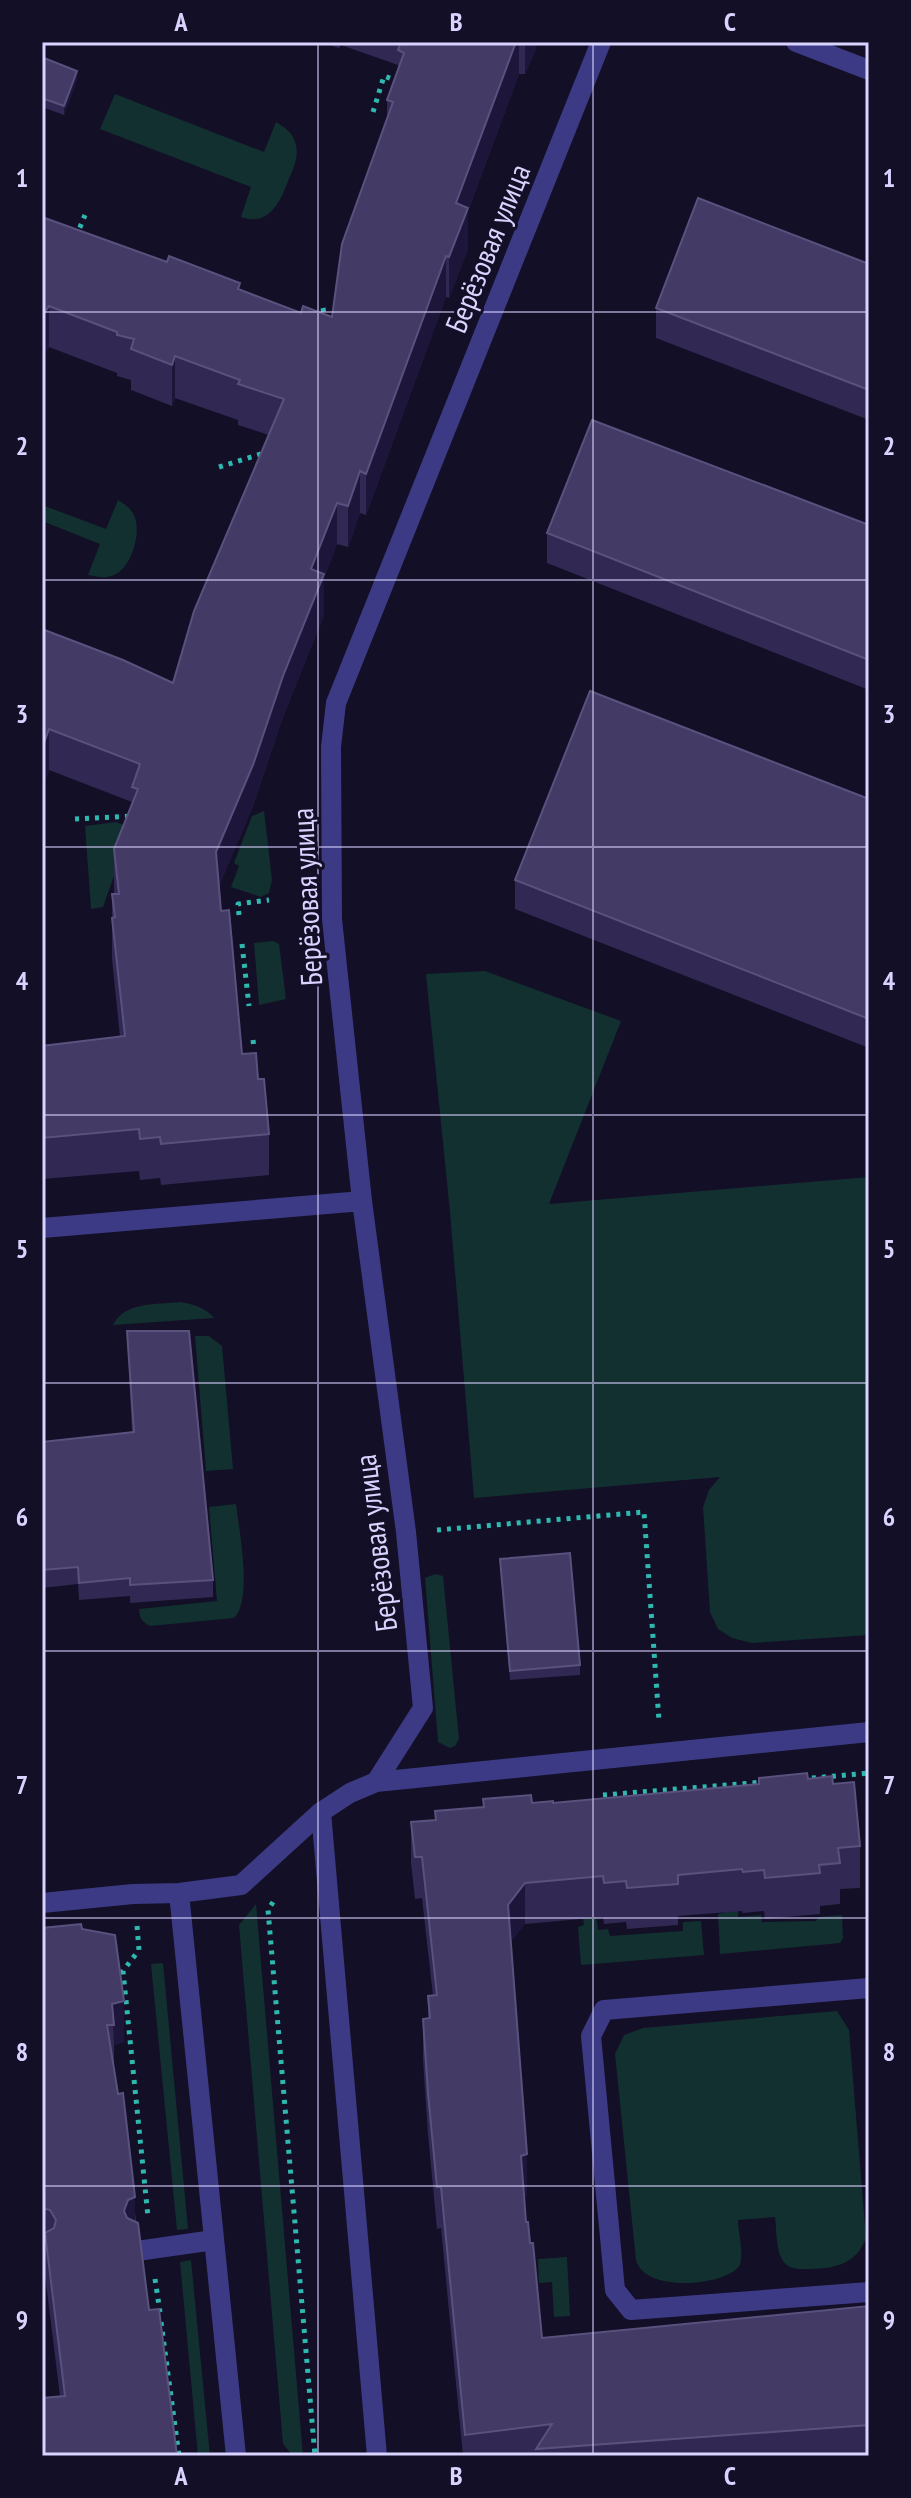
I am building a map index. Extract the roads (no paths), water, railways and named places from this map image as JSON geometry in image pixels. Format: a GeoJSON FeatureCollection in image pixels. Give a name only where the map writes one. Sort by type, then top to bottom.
{"type":"FeatureCollection","features":[{"type":"Feature","properties":{"kind":"lane","name":"Берёзовая улица"},"geometry":{"type":"LineString","coordinates":[[376,1782],[423,1708],[406,1532],[362,1201],[332,919],[331,747],[336,703],[601,42]]}},
{"type":"Feature","properties":{"kind":"lane"},"geometry":{"type":"LineString","coordinates":[[796,42],[869,70]]}},
{"type":"Feature","properties":{"kind":"lane"},"geometry":{"type":"LineString","coordinates":[[42,1228],[362,1201]]}},
{"type":"Feature","properties":{"kind":"lane"},"geometry":{"type":"LineString","coordinates":[[42,1903],[241,1885],[321,1812],[350,1793],[376,1782],[869,1732]]}},
{"type":"Feature","properties":{"kind":"lane"},"geometry":{"type":"LineString","coordinates":[[321,1812],[377,2456]]}},
{"type":"Feature","properties":{"kind":"lane"},"geometry":{"type":"LineString","coordinates":[[179,1893],[236,2456]]}},
{"type":"Feature","properties":{"kind":"lane"},"geometry":{"type":"LineString","coordinates":[[869,1988],[604,2010],[591,2036],[615,2290],[631,2310],[869,2292]]}},
{"type":"Feature","properties":{"kind":"lane"},"geometry":{"type":"LineString","coordinates":[[144,2250],[214,2240]]}}]}
